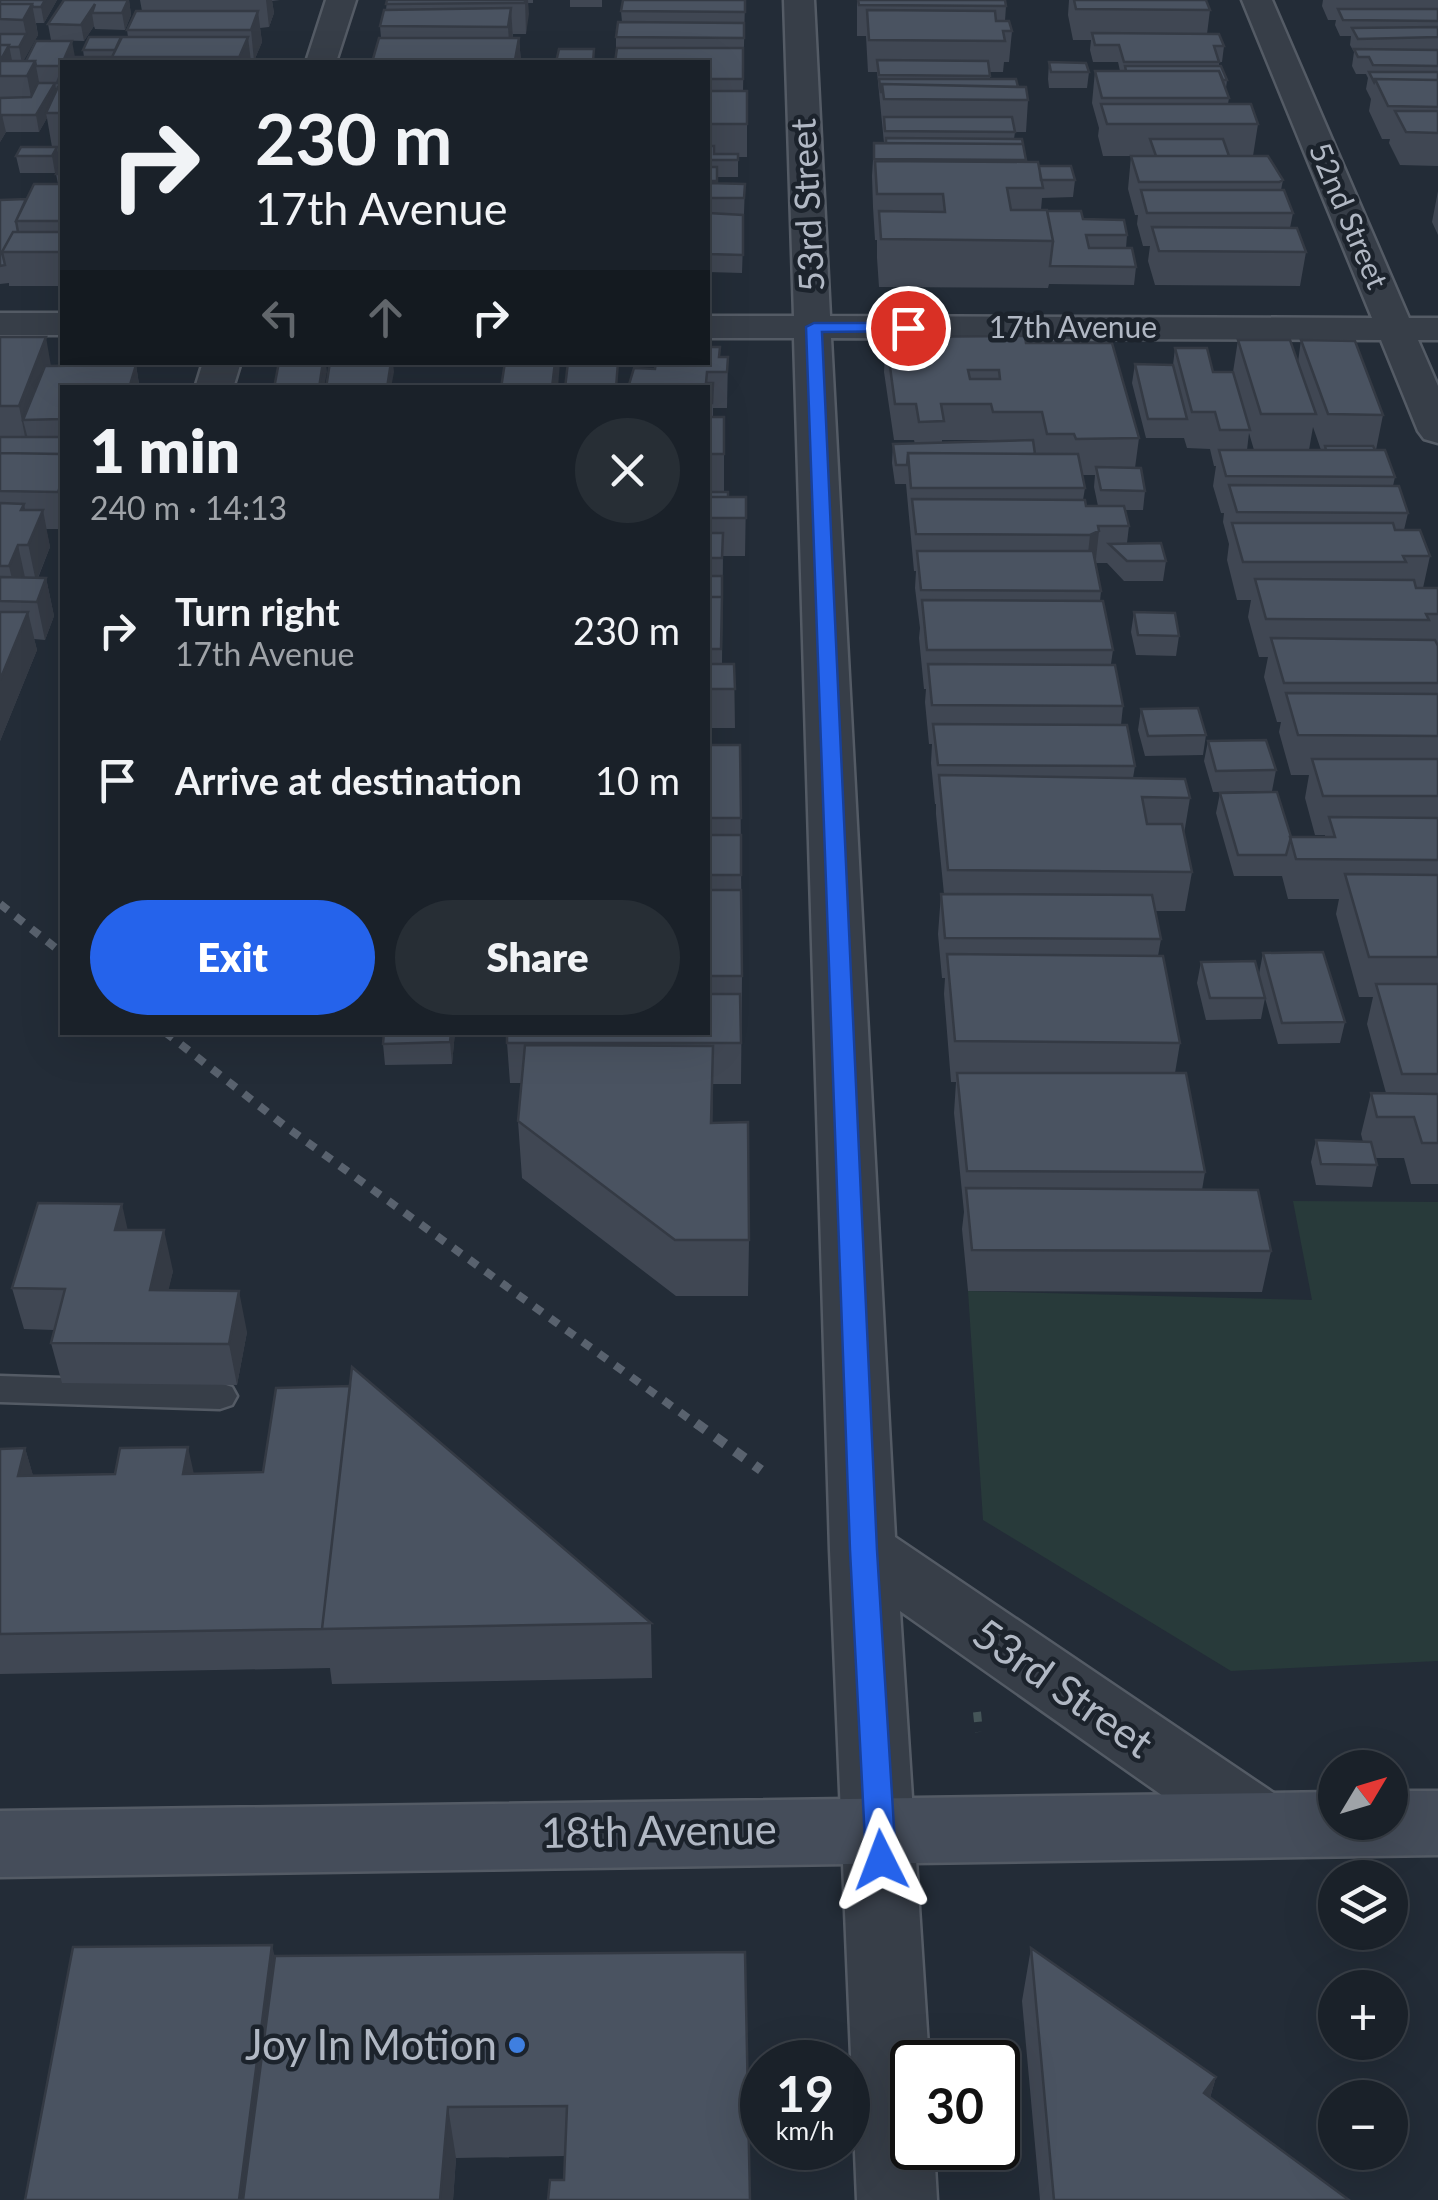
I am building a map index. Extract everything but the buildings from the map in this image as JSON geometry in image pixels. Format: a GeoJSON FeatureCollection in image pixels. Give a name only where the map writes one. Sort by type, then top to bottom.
{"type":"FeatureCollection","features":[{"type":"Feature","properties":{"kind":"street"},"geometry":{"type":"LineString","coordinates":[[321,60],[341,0]]}},
{"type":"Feature","properties":{"kind":"street","name":"53rd Street"},"geometry":{"type":"LineString","coordinates":[[799,0],[864,1550],[897,2200]]}},
{"type":"Feature","properties":{"kind":"street","name":"52nd Street"},"geometry":{"type":"LineString","coordinates":[[1257,0],[1438,431]]}},
{"type":"Feature","properties":{"kind":"street"},"geometry":{"type":"LineString","coordinates":[[0,324],[60,324]]}},
{"type":"Feature","properties":{"kind":"street","name":"17th Avenue"},"geometry":{"type":"LineString","coordinates":[[710,327],[1438,329]]}},
{"type":"Feature","properties":{"kind":"street","name":"53rd Street"},"geometry":{"type":"LineString","coordinates":[[864,1550],[1262,1826]]}},
{"type":"Feature","properties":{"kind":"street","name":"18th Avenue"},"geometry":{"type":"LineString","coordinates":[[0,1844],[879,1828],[1438,1824]]}},
{"type":"Feature","properties":{"kind":"lane"},"geometry":{"type":"LineString","coordinates":[[0,1388],[220,1396]]}},
{"type":"Feature","properties":{"kind":"shaded area"},"geometry":{"type":"Polygon","coordinates":[[[1293,1201],[1438,1202],[1438,1661],[1231,1671],[983,1520],[968,1291],[1312,1300],[1293,1201]]]}},
{"type":"Feature","properties":{"kind":"railway"},"geometry":{"type":"LineString","coordinates":[[0,904],[60,951]]}},
{"type":"Feature","properties":{"kind":"railway"},"geometry":{"type":"LineString","coordinates":[[169,1035],[285,1126],[699,1426]]}},
{"type":"Feature","properties":{"kind":"railway"},"geometry":{"type":"LineString","coordinates":[[696,1423],[761,1470]]}},
{"type":"Feature","properties":{"kind":"place","name":"Joy In Motion"},"geometry":{"type":"Point","coordinates":[517,2045]}},
{"type":"Feature","properties":{"kind":"route"},"geometry":{"type":"LineString","coordinates":[[881,1860],[864,1550],[814,327],[908,328]]}}]}
